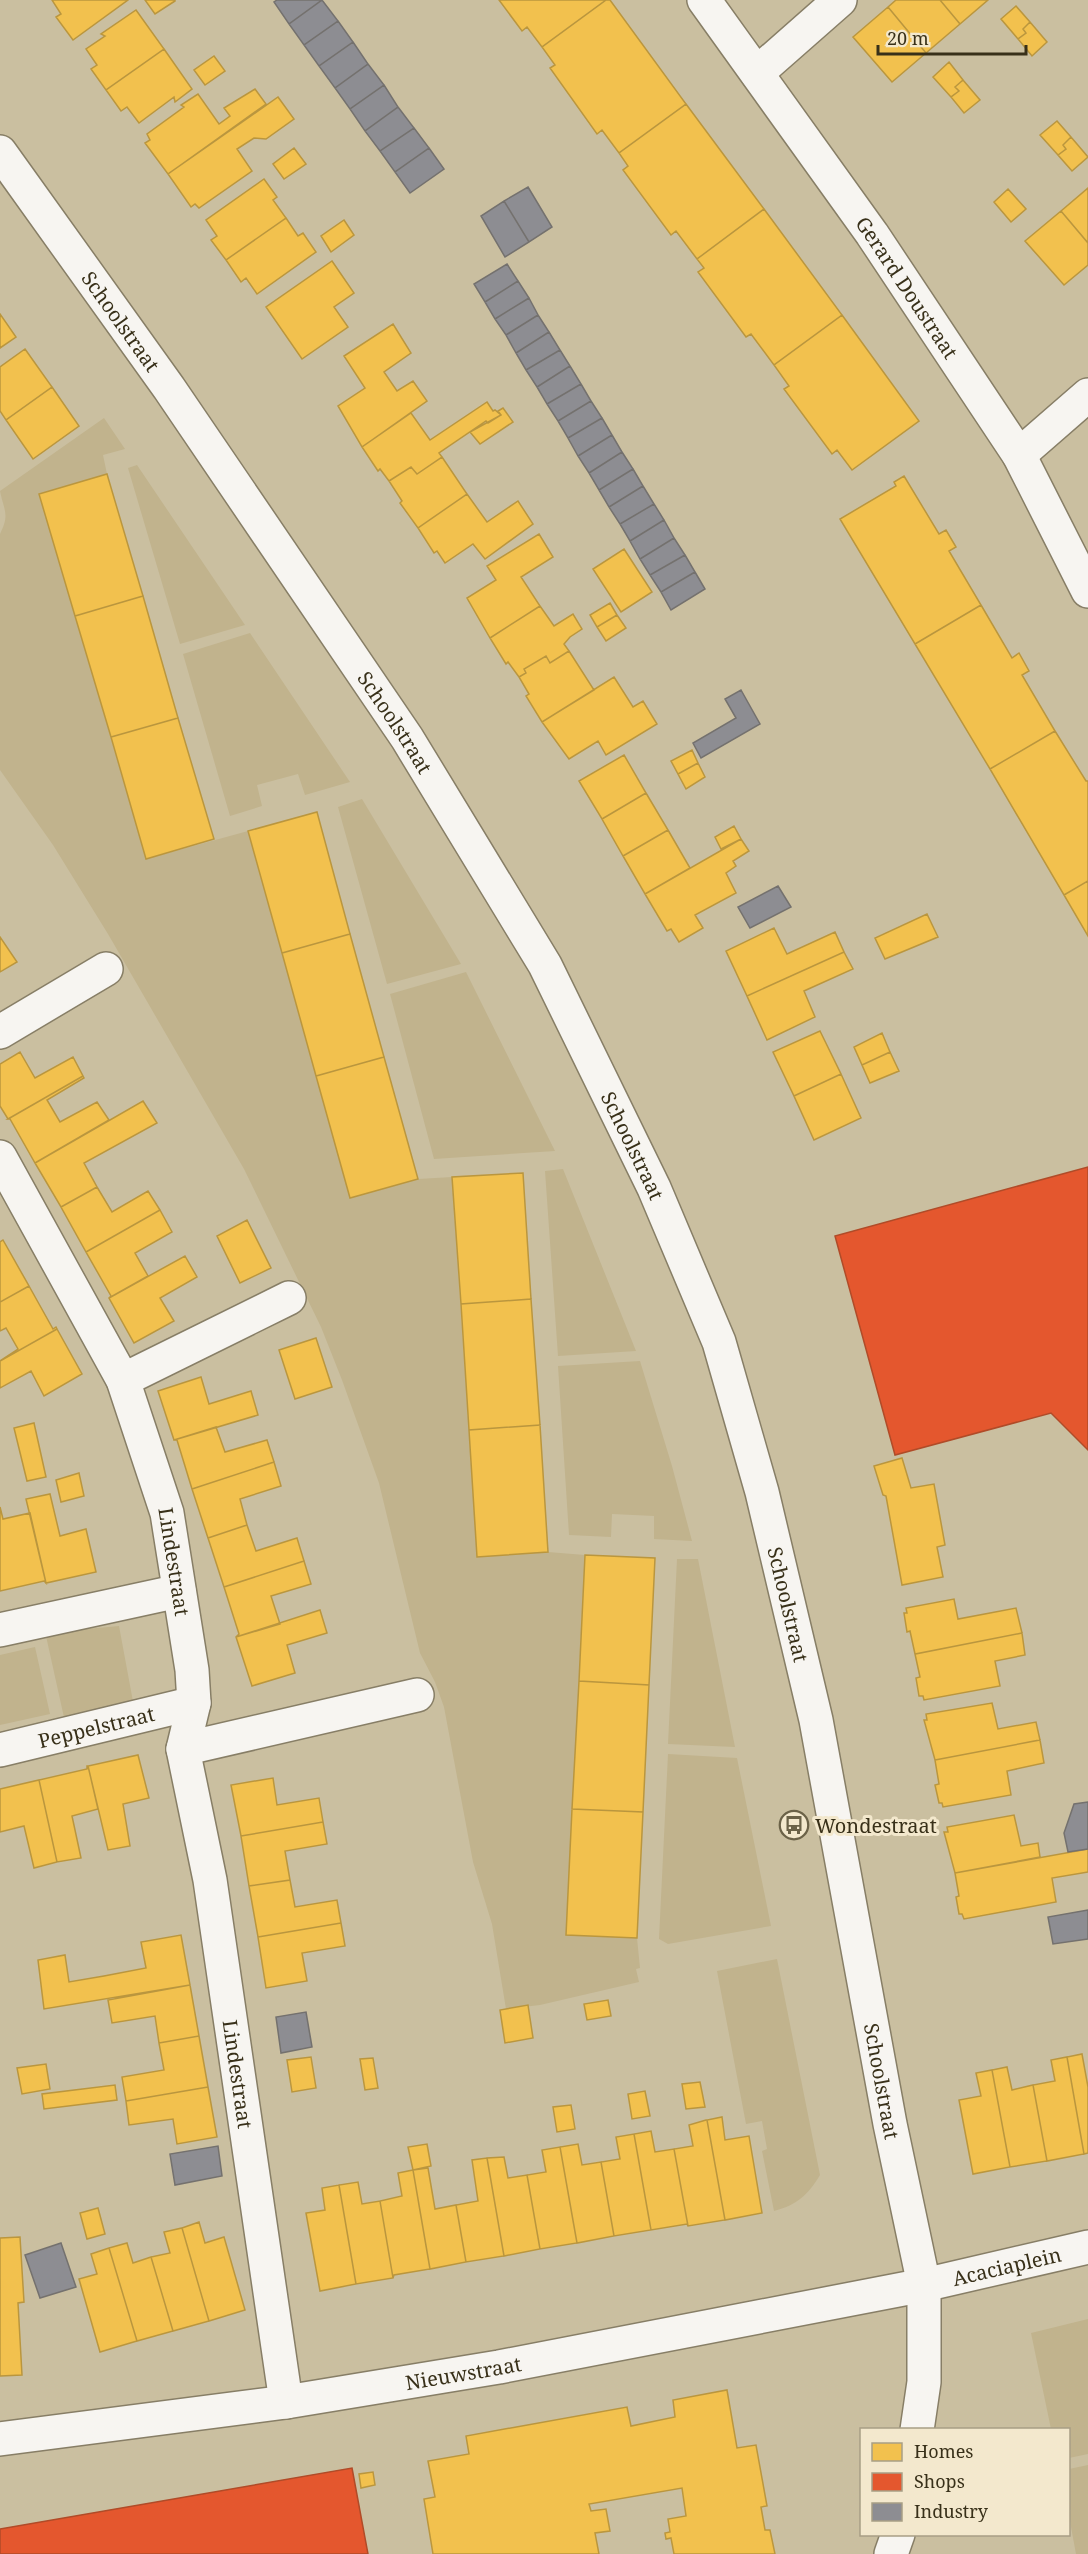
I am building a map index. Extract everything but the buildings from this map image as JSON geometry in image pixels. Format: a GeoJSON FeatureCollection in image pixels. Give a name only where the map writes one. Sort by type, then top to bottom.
{"type":"FeatureCollection","features":[{"type":"Feature","properties":{"kind":"street","name":"Gerard Doustraat"},"geometry":{"type":"LineString","coordinates":[[704,0],[872,234],[1019,455],[1088,591]]}},
{"type":"Feature","properties":{"kind":"street"},"geometry":{"type":"LineString","coordinates":[[757,73],[840,0]]}},
{"type":"Feature","properties":{"kind":"street","name":"Schoolstraat"},"geometry":{"type":"LineString","coordinates":[[0,152],[169,388],[407,738],[545,965],[654,1188],[719,1342],[764,1503],[816,1720],[890,2124],[924,2285],[924,2382],[917,2428]]}},
{"type":"Feature","properties":{"kind":"street"},"geometry":{"type":"LineString","coordinates":[[1019,455],[1088,395]]}},
{"type":"Feature","properties":{"kind":"street"},"geometry":{"type":"LineString","coordinates":[[0,1032],[106,969]]}},
{"type":"Feature","properties":{"kind":"street","name":"Lindestraat"},"geometry":{"type":"LineString","coordinates":[[0,1157],[123,1380],[167,1514],[192,1670],[194,1703],[183,1749],[210,1880],[286,2402]]}},
{"type":"Feature","properties":{"kind":"street"},"geometry":{"type":"LineString","coordinates":[[123,1380],[289,1298]]}},
{"type":"Feature","properties":{"kind":"street"},"geometry":{"type":"LineString","coordinates":[[0,1630],[179,1591]]}},
{"type":"Feature","properties":{"kind":"street"},"geometry":{"type":"LineString","coordinates":[[183,1749],[417,1695]]}},
{"type":"Feature","properties":{"kind":"street","name":"Peppelstraat"},"geometry":{"type":"LineString","coordinates":[[0,1750],[194,1703]]}},
{"type":"Feature","properties":{"kind":"street","name":"Acaciaplein"},"geometry":{"type":"LineString","coordinates":[[924,2285],[1088,2247]]}},
{"type":"Feature","properties":{"kind":"street","name":"Nieuwstraat"},"geometry":{"type":"LineString","coordinates":[[0,2439],[286,2402],[499,2367],[924,2285]]}},
{"type":"Feature","properties":{"kind":"street"},"geometry":{"type":"LineString","coordinates":[[891,2554],[898,2536]]}},
{"type":"Feature","properties":{"kind":"shaded area"},"geometry":{"type":"Polygon","coordinates":[[[104,418],[125,449],[103,455],[107,474],[40,494],[146,859],[248,831],[350,1197],[418,1179],[452,1177],[477,1556],[548,1552],[585,1555],[566,1935],[637,1938],[640,1968],[636,1969],[639,1982],[540,2005],[506,2009],[492,1924],[473,1862],[444,1707],[435,1682],[420,1653],[379,1483],[321,1327],[244,1169],[108,934],[53,845],[0,770],[0,534],[5,517],[0,491],[104,418]]]}},
{"type":"Feature","properties":{"kind":"shaded area"},"geometry":{"type":"Polygon","coordinates":[[[137,465],[245,625],[180,644],[128,468],[137,465]]]}},
{"type":"Feature","properties":{"kind":"shaded area"},"geometry":{"type":"Polygon","coordinates":[[[250,633],[350,782],[305,795],[298,774],[257,785],[262,806],[230,816],[183,654],[250,633]]]}},
{"type":"Feature","properties":{"kind":"shaded area"},"geometry":{"type":"Polygon","coordinates":[[[362,799],[461,964],[387,984],[338,807],[362,799]]]}},
{"type":"Feature","properties":{"kind":"shaded area"},"geometry":{"type":"Polygon","coordinates":[[[466,972],[555,1151],[434,1159],[390,994],[466,972]]]}},
{"type":"Feature","properties":{"kind":"shaded area"},"geometry":{"type":"Polygon","coordinates":[[[563,1169],[636,1351],[558,1356],[545,1171],[563,1169]]]}},
{"type":"Feature","properties":{"kind":"shaded area"},"geometry":{"type":"Polygon","coordinates":[[[640,1361],[692,1541],[654,1539],[654,1516],[612,1514],[611,1537],[569,1535],[558,1366],[640,1361]]]}},
{"type":"Feature","properties":{"kind":"shaded area"},"geometry":{"type":"Polygon","coordinates":[[[677,1559],[698,1559],[735,1747],[668,1744],[677,1559]]]}},
{"type":"Feature","properties":{"kind":"shaded area"},"geometry":{"type":"Polygon","coordinates":[[[119,1626],[134,1707],[65,1722],[46,1636],[75,1630],[119,1626]]]}},
{"type":"Feature","properties":{"kind":"shaded area"},"geometry":{"type":"Polygon","coordinates":[[[35,1647],[50,1714],[0,1725],[0,1655],[35,1647]]]}},
{"type":"Feature","properties":{"kind":"shaded area"},"geometry":{"type":"Polygon","coordinates":[[[668,1754],[737,1758],[771,1926],[668,1944],[659,1939],[668,1754]]]}},
{"type":"Feature","properties":{"kind":"shaded area"},"geometry":{"type":"Polygon","coordinates":[[[777,1959],[820,2175],[801,2198],[789,2206],[774,2211],[762,2151],[767,2149],[762,2121],[746,2124],[717,1971],[777,1959]]]}},
{"type":"Feature","properties":{"kind":"shaded area"},"geometry":{"type":"Polygon","coordinates":[[[1088,2319],[1088,2454],[1070,2458],[1070,2428],[1051,2428],[1031,2333],[1088,2319]]]}},
{"type":"Feature","properties":{"kind":"shaded area"},"geometry":{"type":"Polygon","coordinates":[[[1088,2465],[1088,2554],[1076,2554],[1070,2521],[1070,2469],[1088,2465]]]}},
{"type":"Feature","properties":{"kind":"place","name":"Wondestraat"},"geometry":{"type":"Point","coordinates":[794,1825]}}]}
